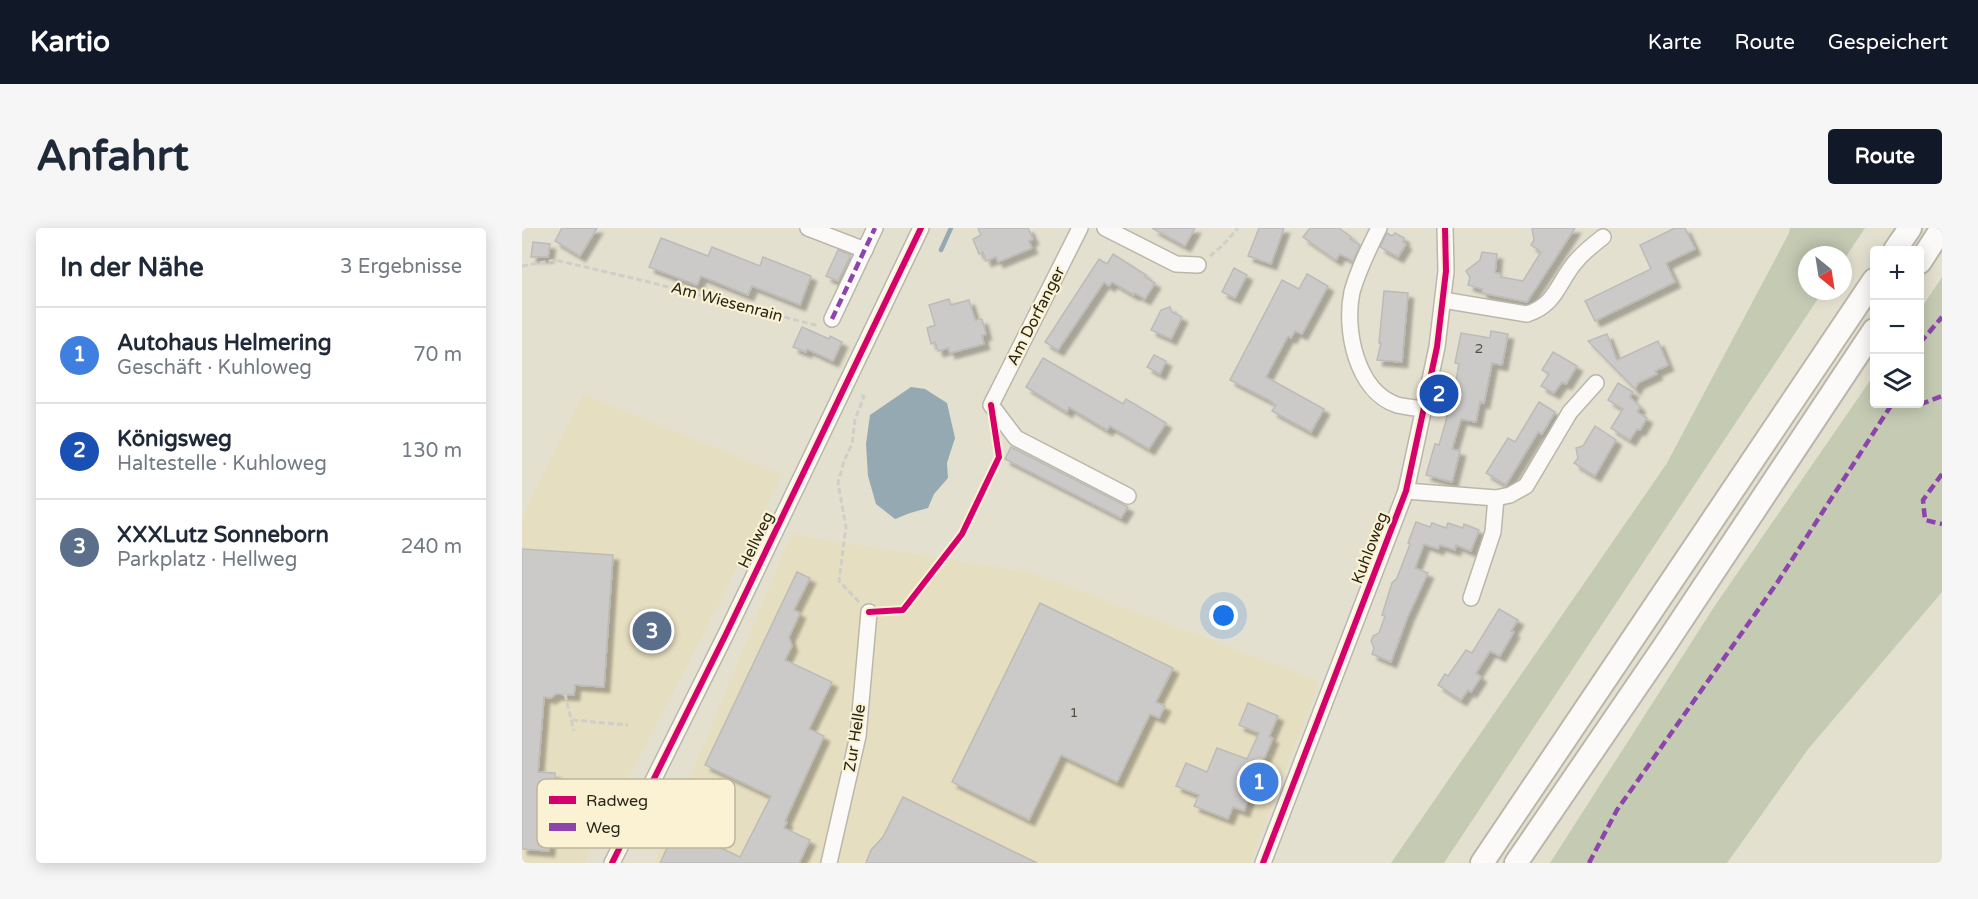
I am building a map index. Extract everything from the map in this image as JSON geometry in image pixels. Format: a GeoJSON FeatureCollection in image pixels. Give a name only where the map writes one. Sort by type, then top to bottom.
{"type":"FeatureCollection","features":[{"type":"Feature","properties":{"kind":"highway"},"geometry":{"type":"LineString","coordinates":[[1897,246],[1910,228]]}},
{"type":"Feature","properties":{"kind":"highway"},"geometry":{"type":"LineString","coordinates":[[1924,256],[1942,228]]}},
{"type":"Feature","properties":{"kind":"highway"},"geometry":{"type":"LineString","coordinates":[[1482,863],[1870,287]]}},
{"type":"Feature","properties":{"kind":"highway"},"geometry":{"type":"LineString","coordinates":[[1516,863],[1870,338]]}},
{"type":"Feature","properties":{"kind":"street"},"geometry":{"type":"LineString","coordinates":[[808,228],[865,250]]}},
{"type":"Feature","properties":{"kind":"street"},"geometry":{"type":"LineString","coordinates":[[832,319],[875,228]]}},
{"type":"Feature","properties":{"kind":"street","name":"Hellweg"},"geometry":{"type":"LineString","coordinates":[[654,779],[726,634],[921,228]]}},
{"type":"Feature","properties":{"kind":"street","name":"Am Dorfanger"},"geometry":{"type":"LineString","coordinates":[[1080,228],[991,405],[1016,438],[1128,496]]}},
{"type":"Feature","properties":{"kind":"street"},"geometry":{"type":"LineString","coordinates":[[1105,228],[1176,264],[1198,265]]}},
{"type":"Feature","properties":{"kind":"street"},"geometry":{"type":"LineString","coordinates":[[1379,228],[1367,250],[1352,293],[1350,339],[1364,376],[1375,391],[1396,404],[1425,409]]}},
{"type":"Feature","properties":{"kind":"street","name":"Kuhloweg"},"geometry":{"type":"LineString","coordinates":[[1263,863],[1406,491],[1437,347],[1446,271],[1445,228]]}},
{"type":"Feature","properties":{"kind":"street"},"geometry":{"type":"LineString","coordinates":[[1443,300],[1527,314],[1534,312],[1548,303],[1576,260],[1603,237]]}},
{"type":"Feature","properties":{"kind":"street"},"geometry":{"type":"LineString","coordinates":[[1406,491],[1496,498],[1510,495],[1526,486],[1570,412],[1596,383]]}},
{"type":"Feature","properties":{"kind":"street"},"geometry":{"type":"LineString","coordinates":[[1471,598],[1493,532],[1496,498]]}},
{"type":"Feature","properties":{"kind":"street","name":"Zur Helle"},"geometry":{"type":"LineString","coordinates":[[830,863],[858,736],[869,612]]}},
{"type":"Feature","properties":{"kind":"street"},"geometry":{"type":"LineString","coordinates":[[604,863],[617,848]]}},
{"type":"Feature","properties":{"kind":"street","name":"Hellweg"},"geometry":{"type":"LineString","coordinates":[[612,863],[619,848]]}},
{"type":"Feature","properties":{"kind":"path"},"geometry":{"type":"LineString","coordinates":[[1198,265],[1222,246],[1238,228]]}},
{"type":"Feature","properties":{"kind":"path"},"geometry":{"type":"LineString","coordinates":[[847,381],[864,397],[855,419],[852,444],[838,483],[846,527],[839,581],[869,612]]}},
{"type":"Feature","properties":{"kind":"path"},"geometry":{"type":"LineString","coordinates":[[565,694],[574,731]]}},
{"type":"Feature","properties":{"kind":"path"},"geometry":{"type":"LineString","coordinates":[[572,720],[628,725]]}},
{"type":"Feature","properties":{"kind":"shaded area"},"geometry":{"type":"Polygon","coordinates":[[[583,394],[782,474],[718,607],[628,779],[537,779],[537,848],[592,848],[584,863],[522,863],[522,516],[583,394]]]}},
{"type":"Feature","properties":{"kind":"shaded area"},"geometry":{"type":"Polygon","coordinates":[[[791,534],[1033,573],[1320,681],[1250,863],[654,863],[660,848],[735,848],[735,779],[689,779],[791,534]]]}},
{"type":"Feature","properties":{"kind":"green space"},"geometry":{"type":"Polygon","coordinates":[[[1790,228],[1865,228],[1852,248],[1798,246],[1798,300],[1817,300],[1444,863],[1391,863],[1667,463],[1790,228]]]}},
{"type":"Feature","properties":{"kind":"green space"},"geometry":{"type":"Polygon","coordinates":[[[1942,277],[1942,592],[1809,748],[1727,863],[1550,863],[1714,607],[1870,381],[1870,408],[1924,408],[1924,304],[1942,277]]]}},
{"type":"Feature","properties":{"kind":"water"},"geometry":{"type":"Polygon","coordinates":[[[911,387],[925,389],[947,403],[955,438],[947,463],[948,478],[934,494],[928,508],[895,519],[876,504],[868,476],[866,444],[870,415],[911,387]]]}},
{"type":"Feature","properties":{"kind":"building"},"geometry":{"type":"Polygon","coordinates":[[[562,228],[597,228],[580,256],[555,241],[562,228]]]}},
{"type":"Feature","properties":{"kind":"building"},"geometry":{"type":"Polygon","coordinates":[[[978,228],[1028,228],[1033,239],[1029,241],[1032,248],[998,262],[996,257],[986,261],[983,252],[979,254],[973,239],[981,235],[978,228]]]}},
{"type":"Feature","properties":{"kind":"building"},"geometry":{"type":"Polygon","coordinates":[[[1152,228],[1195,228],[1185,246],[1152,228]]]}},
{"type":"Feature","properties":{"kind":"building"},"geometry":{"type":"Polygon","coordinates":[[[1259,228],[1284,228],[1271,264],[1248,256],[1259,228]]]}},
{"type":"Feature","properties":{"kind":"building"},"geometry":{"type":"Polygon","coordinates":[[[1310,228],[1339,228],[1351,237],[1350,239],[1360,245],[1353,261],[1340,254],[1336,260],[1303,237],[1310,228]]]}},
{"type":"Feature","properties":{"kind":"building"},"geometry":{"type":"Polygon","coordinates":[[[1532,228],[1575,228],[1527,302],[1482,293],[1482,289],[1468,285],[1470,277],[1466,271],[1480,260],[1482,252],[1497,254],[1495,273],[1501,274],[1501,277],[1523,281],[1541,252],[1531,245],[1534,240],[1532,228]]]}},
{"type":"Feature","properties":{"kind":"building"},"geometry":{"type":"Polygon","coordinates":[[[1675,228],[1685,228],[1695,249],[1666,263],[1675,282],[1595,321],[1585,301],[1651,269],[1640,245],[1675,228]]]}},
{"type":"Feature","properties":{"kind":"building"},"geometry":{"type":"Polygon","coordinates":[[[1387,233],[1392,236],[1395,233],[1404,238],[1403,242],[1406,244],[1398,257],[1380,247],[1387,233]]]}},
{"type":"Feature","properties":{"kind":"building"},"geometry":{"type":"Polygon","coordinates":[[[661,238],[708,256],[712,247],[760,266],[763,257],[811,276],[800,305],[752,286],[748,295],[701,276],[697,285],[649,267],[661,238]]]}},
{"type":"Feature","properties":{"kind":"building"},"geometry":{"type":"Polygon","coordinates":[[[533,242],[550,244],[548,257],[531,257],[533,242]]]}},
{"type":"Feature","properties":{"kind":"building"},"geometry":{"type":"Polygon","coordinates":[[[838,250],[851,255],[838,281],[826,276],[838,250]]]}},
{"type":"Feature","properties":{"kind":"building"},"geometry":{"type":"Polygon","coordinates":[[[1113,254],[1155,283],[1145,299],[1112,282],[1109,286],[1104,282],[1058,350],[1045,342],[1099,259],[1107,264],[1113,254]]]}},
{"type":"Feature","properties":{"kind":"building"},"geometry":{"type":"Polygon","coordinates":[[[1234,268],[1247,275],[1235,298],[1222,292],[1234,268]]]}},
{"type":"Feature","properties":{"kind":"building"},"geometry":{"type":"Polygon","coordinates":[[[1307,274],[1328,286],[1302,334],[1295,331],[1291,338],[1288,336],[1266,377],[1324,409],[1311,432],[1272,411],[1276,405],[1269,400],[1230,380],[1282,280],[1299,289],[1307,274]]]}},
{"type":"Feature","properties":{"kind":"building"},"geometry":{"type":"Polygon","coordinates":[[[1384,291],[1408,293],[1402,362],[1377,360],[1381,343],[1379,343],[1384,291]]]}},
{"type":"Feature","properties":{"kind":"building"},"geometry":{"type":"Polygon","coordinates":[[[949,299],[951,305],[969,300],[975,320],[982,319],[986,334],[982,336],[984,344],[950,353],[948,348],[938,351],[935,342],[931,344],[927,328],[935,325],[929,305],[949,299]]]}},
{"type":"Feature","properties":{"kind":"building"},"geometry":{"type":"Polygon","coordinates":[[[1170,307],[1172,312],[1182,317],[1171,339],[1151,330],[1161,310],[1170,307]]]}},
{"type":"Feature","properties":{"kind":"building"},"geometry":{"type":"Polygon","coordinates":[[[802,327],[842,342],[833,361],[807,349],[806,352],[793,347],[802,327]]]}},
{"type":"Feature","properties":{"kind":"building"},"geometry":{"type":"Polygon","coordinates":[[[1491,331],[1508,334],[1502,365],[1492,363],[1484,403],[1480,402],[1476,422],[1461,419],[1452,449],[1460,451],[1452,482],[1426,475],[1435,444],[1439,445],[1450,397],[1453,397],[1459,364],[1455,363],[1461,333],[1490,338],[1491,331]]]}},
{"type":"Feature","properties":{"kind":"building"},"geometry":{"type":"Polygon","coordinates":[[[1607,334],[1617,360],[1658,341],[1668,365],[1655,371],[1657,374],[1638,383],[1635,389],[1588,341],[1607,334]]]}},
{"type":"Feature","properties":{"kind":"building"},"geometry":{"type":"Polygon","coordinates":[[[1553,352],[1577,366],[1566,384],[1562,382],[1554,393],[1541,386],[1549,374],[1542,370],[1553,352]]]}},
{"type":"Feature","properties":{"kind":"building"},"geometry":{"type":"Polygon","coordinates":[[[1154,355],[1166,361],[1160,374],[1147,367],[1154,355]]]}},
{"type":"Feature","properties":{"kind":"building"},"geometry":{"type":"Polygon","coordinates":[[[1043,358],[1123,404],[1126,399],[1166,423],[1149,449],[1110,426],[1107,430],[1069,407],[1067,412],[1026,387],[1043,358]]]}},
{"type":"Feature","properties":{"kind":"building"},"geometry":{"type":"Polygon","coordinates":[[[1618,383],[1633,392],[1630,397],[1640,407],[1637,412],[1647,418],[1630,440],[1611,428],[1623,409],[1608,400],[1618,383]]]}},
{"type":"Feature","properties":{"kind":"building"},"geometry":{"type":"Polygon","coordinates":[[[1539,402],[1555,412],[1542,434],[1538,432],[1506,485],[1486,473],[1508,438],[1515,442],[1539,402]]]}},
{"type":"Feature","properties":{"kind":"building"},"geometry":{"type":"Polygon","coordinates":[[[1595,426],[1616,440],[1595,476],[1574,463],[1578,458],[1576,448],[1583,446],[1595,426]]]}},
{"type":"Feature","properties":{"kind":"building"},"geometry":{"type":"Polygon","coordinates":[[[1011,447],[1128,507],[1121,518],[1005,459],[1011,447]]]}},
{"type":"Feature","properties":{"kind":"building"},"geometry":{"type":"Polygon","coordinates":[[[1416,522],[1430,527],[1432,523],[1446,528],[1448,523],[1463,528],[1464,524],[1479,530],[1471,551],[1456,545],[1455,550],[1440,545],[1438,549],[1424,544],[1415,568],[1428,573],[1408,616],[1391,662],[1372,654],[1374,648],[1371,641],[1373,636],[1379,633],[1392,583],[1397,578],[1416,522]]]}},
{"type":"Feature","properties":{"kind":"building"},"geometry":{"type":"Polygon","coordinates":[[[522,549],[613,555],[604,687],[575,685],[574,695],[556,694],[551,698],[544,697],[538,772],[555,773],[555,779],[537,779],[537,848],[549,848],[549,851],[522,849],[522,549]]]}},
{"type":"Feature","properties":{"kind":"building"},"geometry":{"type":"Polygon","coordinates":[[[797,572],[810,578],[794,610],[800,613],[789,637],[792,646],[785,660],[832,682],[809,729],[824,736],[785,821],[787,822],[784,828],[810,840],[799,863],[660,863],[667,848],[721,848],[740,857],[771,796],[705,765],[797,572]]]}},
{"type":"Feature","properties":{"kind":"building"},"geometry":{"type":"Polygon","coordinates":[[[1040,603],[1173,668],[1156,702],[1165,706],[1159,718],[1150,714],[1117,782],[1061,755],[1029,820],[952,782],[1040,603]]]}},
{"type":"Feature","properties":{"kind":"building"},"geometry":{"type":"Polygon","coordinates":[[[1499,609],[1518,620],[1511,631],[1514,632],[1500,656],[1490,651],[1476,673],[1481,677],[1471,692],[1468,690],[1461,700],[1438,685],[1445,674],[1448,676],[1466,650],[1472,653],[1499,609]]]}},
{"type":"Feature","properties":{"kind":"building"},"geometry":{"type":"Polygon","coordinates":[[[1248,703],[1278,716],[1269,737],[1273,738],[1261,766],[1269,769],[1272,776],[1266,792],[1258,795],[1251,792],[1244,811],[1233,807],[1228,819],[1194,806],[1199,795],[1176,786],[1186,763],[1207,772],[1217,748],[1247,759],[1259,733],[1239,725],[1248,703]]]}},
{"type":"Feature","properties":{"kind":"building"},"geometry":{"type":"Polygon","coordinates":[[[903,797],[1037,863],[866,863],[871,850],[883,837],[903,797]]]}},
{"type":"Feature","properties":{"kind":"waterway"},"geometry":{"type":"LineString","coordinates":[[941,250],[951,228]]}},
{"type":"Feature","properties":{"kind":"marked path"},"geometry":{"type":"LineString","coordinates":[[832,319],[875,228]]}},
{"type":"Feature","properties":{"kind":"marked path"},"geometry":{"type":"LineString","coordinates":[[1924,338],[1942,317]]}},
{"type":"Feature","properties":{"kind":"marked path"},"geometry":{"type":"LineString","coordinates":[[1924,403],[1942,396]]}},
{"type":"Feature","properties":{"kind":"marked path"},"geometry":{"type":"LineString","coordinates":[[1589,863],[1617,810],[1777,583],[1889,408]]}},
{"type":"Feature","properties":{"kind":"marked path"},"geometry":{"type":"LineString","coordinates":[[1942,474],[1923,500],[1925,520],[1942,524]]}},
{"type":"Feature","properties":{"kind":"cycle path"},"geometry":{"type":"LineString","coordinates":[[654,779],[921,228]]}},
{"type":"Feature","properties":{"kind":"cycle path"},"geometry":{"type":"LineString","coordinates":[[1263,863],[1406,491],[1437,347],[1446,271],[1445,228]]}},
{"type":"Feature","properties":{"kind":"cycle path"},"geometry":{"type":"LineString","coordinates":[[869,612],[903,610],[962,534],[999,457],[991,405]]}},
{"type":"Feature","properties":{"kind":"cycle path"},"geometry":{"type":"LineString","coordinates":[[612,863],[619,848]]}},
{"type":"Feature","properties":{"kind":"place","name":"Königsweg"},"geometry":{"type":"Point","coordinates":[1439,394]}},
{"type":"Feature","properties":{"kind":"place","name":"XXXLutz Sonneborn"},"geometry":{"type":"Point","coordinates":[652,631]}},
{"type":"Feature","properties":{"kind":"place","name":"Autohaus Helmering"},"geometry":{"type":"Point","coordinates":[1259,782]}}]}
